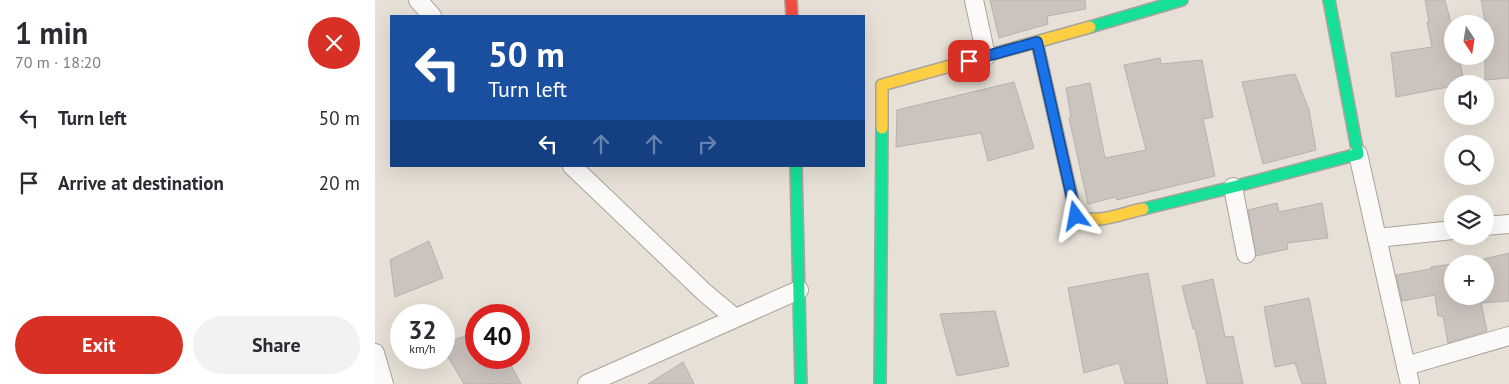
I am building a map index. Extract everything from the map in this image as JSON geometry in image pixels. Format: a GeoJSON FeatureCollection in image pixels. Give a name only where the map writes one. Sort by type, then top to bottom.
{"type":"FeatureCollection","features":[{"type":"Feature","properties":{"kind":"street"},"geometry":{"type":"LineString","coordinates":[[417,0],[431,15]]}},
{"type":"Feature","properties":{"kind":"street"},"geometry":{"type":"LineString","coordinates":[[791,0],[792,15]]}},
{"type":"Feature","properties":{"kind":"street"},"geometry":{"type":"LineString","coordinates":[[974,0],[986,56]]}},
{"type":"Feature","properties":{"kind":"street"},"geometry":{"type":"LineString","coordinates":[[880,384],[882,85],[1182,0]]}},
{"type":"Feature","properties":{"kind":"street"},"geometry":{"type":"LineString","coordinates":[[1329,0],[1358,154],[1410,384]]}},
{"type":"Feature","properties":{"kind":"street"},"geometry":{"type":"LineString","coordinates":[[1037,42],[1076,216],[1085,220],[1103,218],[1233,187],[1358,154]]}},
{"type":"Feature","properties":{"kind":"street"},"geometry":{"type":"LineString","coordinates":[[573,167],[705,293],[735,318]]}},
{"type":"Feature","properties":{"kind":"street"},"geometry":{"type":"LineString","coordinates":[[796,167],[801,384]]}},
{"type":"Feature","properties":{"kind":"street"},"geometry":{"type":"LineString","coordinates":[[1233,187],[1246,254]]}},
{"type":"Feature","properties":{"kind":"street"},"geometry":{"type":"LineString","coordinates":[[1494,225],[1509,224]]}},
{"type":"Feature","properties":{"kind":"street"},"geometry":{"type":"LineString","coordinates":[[1377,238],[1444,231]]}},
{"type":"Feature","properties":{"kind":"street"},"geometry":{"type":"LineString","coordinates":[[587,384],[799,290]]}},
{"type":"Feature","properties":{"kind":"street"},"geometry":{"type":"LineString","coordinates":[[1406,366],[1509,336]]}},
{"type":"Feature","properties":{"kind":"street"},"geometry":{"type":"LineString","coordinates":[[375,353],[384,384]]}},
{"type":"Feature","properties":{"kind":"building"},"geometry":{"type":"Polygon","coordinates":[[[990,0],[1085,0],[1086,9],[1047,16],[1048,24],[999,38],[990,0]]]}},
{"type":"Feature","properties":{"kind":"building"},"geometry":{"type":"Polygon","coordinates":[[[1425,0],[1445,0],[1449,15],[1444,15],[1444,65],[1460,65],[1463,75],[1444,75],[1444,88],[1396,97],[1391,53],[1432,47],[1427,22],[1429,22],[1425,0]]]}},
{"type":"Feature","properties":{"kind":"building"},"geometry":{"type":"Polygon","coordinates":[[[1481,0],[1509,0],[1509,78],[1494,79],[1494,75],[1485,75],[1485,65],[1494,65],[1494,15],[1484,15],[1481,0]]]}},
{"type":"Feature","properties":{"kind":"building"},"geometry":{"type":"Polygon","coordinates":[[[1160,58],[1161,64],[1202,60],[1213,117],[1203,119],[1215,176],[1117,200],[1116,197],[1088,204],[1069,118],[1071,117],[1066,88],[1090,83],[1105,158],[1146,150],[1124,65],[1160,58]]]}},
{"type":"Feature","properties":{"kind":"building"},"geometry":{"type":"Polygon","coordinates":[[[1295,74],[1309,110],[1316,150],[1263,164],[1242,82],[1295,74]]]}},
{"type":"Feature","properties":{"kind":"building"},"geometry":{"type":"Polygon","coordinates":[[[1014,82],[1034,148],[988,161],[981,133],[896,147],[897,110],[1014,82]]]}},
{"type":"Feature","properties":{"kind":"building"},"geometry":{"type":"Polygon","coordinates":[[[1277,203],[1279,212],[1322,203],[1328,238],[1287,243],[1288,249],[1256,256],[1248,210],[1277,203]]]}},
{"type":"Feature","properties":{"kind":"building"},"geometry":{"type":"Polygon","coordinates":[[[429,241],[443,278],[395,297],[390,260],[429,241]]]}},
{"type":"Feature","properties":{"kind":"building"},"geometry":{"type":"Polygon","coordinates":[[[1509,253],[1509,301],[1494,302],[1494,257],[1509,253]]]}},
{"type":"Feature","properties":{"kind":"building"},"geometry":{"type":"Polygon","coordinates":[[[1444,265],[1444,305],[1481,305],[1487,331],[1448,343],[1443,316],[1438,316],[1435,295],[1402,301],[1396,275],[1431,269],[1431,267],[1444,265]]]}},
{"type":"Feature","properties":{"kind":"building"},"geometry":{"type":"Polygon","coordinates":[[[1148,273],[1168,384],[1125,384],[1119,363],[1084,373],[1068,288],[1148,273]]]}},
{"type":"Feature","properties":{"kind":"building"},"geometry":{"type":"Polygon","coordinates":[[[1213,279],[1225,337],[1233,336],[1243,384],[1207,384],[1195,329],[1193,329],[1182,286],[1213,279]]]}},
{"type":"Feature","properties":{"kind":"building"},"geometry":{"type":"Polygon","coordinates":[[[1309,298],[1326,384],[1302,384],[1295,363],[1275,367],[1264,307],[1309,298]]]}},
{"type":"Feature","properties":{"kind":"building"},"geometry":{"type":"Polygon","coordinates":[[[995,311],[1009,366],[957,376],[940,314],[995,311]]]}},
{"type":"Feature","properties":{"kind":"building"},"geometry":{"type":"Polygon","coordinates":[[[465,336],[465,369],[513,369],[521,384],[464,384],[455,369],[455,340],[465,336]]]}},
{"type":"Feature","properties":{"kind":"building"},"geometry":{"type":"Polygon","coordinates":[[[683,362],[694,384],[648,384],[683,362]]]}},
{"type":"Feature","properties":{"kind":"traffic: fast"},"geometry":{"type":"LineString","coordinates":[[1090,27],[1182,0]]}},
{"type":"Feature","properties":{"kind":"traffic: fast"},"geometry":{"type":"LineString","coordinates":[[1143,209],[1358,154],[1329,0]]}},
{"type":"Feature","properties":{"kind":"traffic: fast"},"geometry":{"type":"LineString","coordinates":[[880,384],[882,128]]}},
{"type":"Feature","properties":{"kind":"traffic: fast"},"geometry":{"type":"LineString","coordinates":[[796,167],[801,384]]}},
{"type":"Feature","properties":{"kind":"traffic: slow"},"geometry":{"type":"LineString","coordinates":[[882,128],[882,85],[1090,27]]}},
{"type":"Feature","properties":{"kind":"traffic: slow"},"geometry":{"type":"LineString","coordinates":[[1037,42],[1076,215],[1083,218],[1100,219],[1143,209]]}},
{"type":"Feature","properties":{"kind":"traffic: jam"},"geometry":{"type":"LineString","coordinates":[[791,0],[792,15]]}},
{"type":"Feature","properties":{"kind":"route"},"geometry":{"type":"LineString","coordinates":[[969,61],[1037,42],[1076,216]]}}]}
